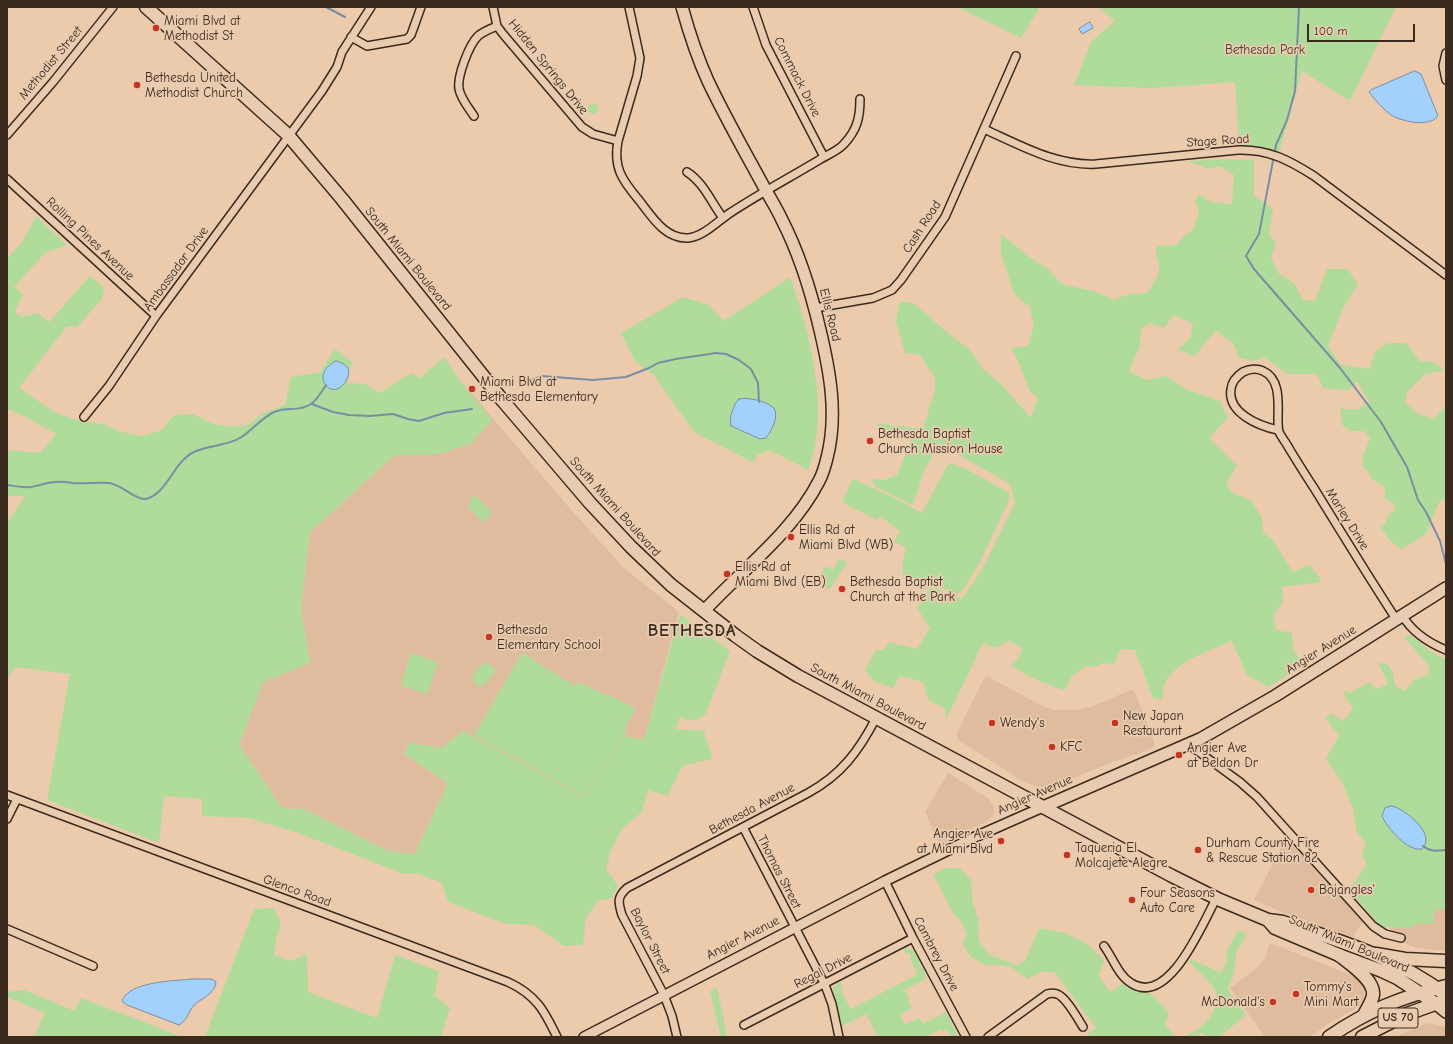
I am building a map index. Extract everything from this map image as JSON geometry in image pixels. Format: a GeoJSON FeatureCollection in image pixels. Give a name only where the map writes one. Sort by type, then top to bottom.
{"type":"FeatureCollection","features":[{"type":"Feature","properties":{"kind":"main road","name":"South Miami Boulevard"},"geometry":{"type":"LineString","coordinates":[[146,7],[288,135],[337,193],[503,401],[600,514],[652,568],[736,636],[778,664],[876,718],[1044,807],[1121,850],[1216,899],[1268,920],[1283,922],[1376,954],[1443,990]]}},
{"type":"Feature","properties":{"kind":"main road","name":"Ellis Road"},"geometry":{"type":"LineString","coordinates":[[682,7],[691,39],[707,79],[782,219],[799,257],[815,308],[829,374],[832,415],[832,434],[824,469],[809,498],[789,524],[704,611]]}},
{"type":"Feature","properties":{"kind":"main road","name":"Angier Avenue"},"geometry":{"type":"LineString","coordinates":[[1044,807],[1188,744],[1264,703],[1446,588]]}},
{"type":"Feature","properties":{"kind":"main road","name":"South Miami Boulevard"},"geometry":{"type":"LineString","coordinates":[[1268,920],[1275,928],[1387,973],[1441,1002]]}},
{"type":"Feature","properties":{"kind":"main road"},"geometry":{"type":"LineString","coordinates":[[1376,954],[1405,959],[1446,961]]}},
{"type":"Feature","properties":{"kind":"main road"},"geometry":{"type":"LineString","coordinates":[[1339,955],[1363,975],[1371,984],[1373,996],[1364,1015]]}},
{"type":"Feature","properties":{"kind":"main road","name":"South Miami Boulevard"},"geometry":{"type":"LineString","coordinates":[[1420,992],[1443,990]]}},
{"type":"Feature","properties":{"kind":"main road","name":"US 70"},"geometry":{"type":"LineString","coordinates":[[1329,1037],[1364,1015],[1392,1002],[1420,992]]}},
{"type":"Feature","properties":{"kind":"main road"},"geometry":{"type":"LineString","coordinates":[[1441,1002],[1446,1012]]}},
{"type":"Feature","properties":{"kind":"main road","name":"US 70"},"geometry":{"type":"LineString","coordinates":[[1362,1037],[1407,1014],[1441,1002]]}},
{"type":"Feature","properties":{"kind":"street","name":"Methodist Street"},"geometry":{"type":"LineString","coordinates":[[7,135],[53,82],[113,7]]}},
{"type":"Feature","properties":{"kind":"street","name":"Ambassador Drive"},"geometry":{"type":"LineString","coordinates":[[84,418],[109,386],[156,316],[288,135],[322,91],[337,67],[342,52],[371,7]]}},
{"type":"Feature","properties":{"kind":"street"},"geometry":{"type":"LineString","coordinates":[[352,37],[367,46],[407,39],[411,35],[422,7]]}},
{"type":"Feature","properties":{"kind":"street","name":"Hidden Springs Drive"},"geometry":{"type":"LineString","coordinates":[[492,7],[497,26],[577,122],[593,134],[618,141]]}},
{"type":"Feature","properties":{"kind":"street"},"geometry":{"type":"LineString","coordinates":[[629,7],[640,58],[637,76],[618,141],[617,161],[622,177],[662,228],[678,237],[689,238],[704,232],[766,190],[797,174],[843,145],[853,133],[860,115],[860,99]]}},
{"type":"Feature","properties":{"kind":"street","name":"Commack Drive"},"geometry":{"type":"LineString","coordinates":[[753,7],[766,45],[824,157]]}},
{"type":"Feature","properties":{"kind":"street"},"geometry":{"type":"LineString","coordinates":[[474,116],[461,96],[459,90],[460,76],[471,47],[477,38],[485,31],[497,26]]}},
{"type":"Feature","properties":{"kind":"street"},"geometry":{"type":"LineString","coordinates":[[1446,53],[1443,66],[1446,80]]}},
{"type":"Feature","properties":{"kind":"street","name":"Cash Road"},"geometry":{"type":"LineString","coordinates":[[815,308],[873,298],[886,293],[895,286],[945,217],[1016,56]]}},
{"type":"Feature","properties":{"kind":"street","name":"Stage Road"},"geometry":{"type":"LineString","coordinates":[[984,130],[1057,161],[1078,164],[1096,164],[1247,149],[1279,156],[1293,162],[1314,176],[1446,275]]}},
{"type":"Feature","properties":{"kind":"street"},"geometry":{"type":"LineString","coordinates":[[687,172],[696,178],[701,184],[723,218]]}},
{"type":"Feature","properties":{"kind":"street","name":"Rolling Pines Avenue"},"geometry":{"type":"LineString","coordinates":[[7,179],[156,316]]}},
{"type":"Feature","properties":{"kind":"street"},"geometry":{"type":"LineString","coordinates":[[1259,369],[1266,372],[1272,378],[1276,385],[1278,401],[1278,430],[1258,424],[1238,410],[1233,404],[1231,398],[1231,387],[1238,375],[1244,371],[1259,369]]}},
{"type":"Feature","properties":{"kind":"street","name":"Marley Drive"},"geometry":{"type":"LineString","coordinates":[[1278,430],[1358,560],[1400,617],[1423,638],[1446,650]]}},
{"type":"Feature","properties":{"kind":"street","name":"Bethesda Avenue"},"geometry":{"type":"LineString","coordinates":[[620,897],[627,888],[827,782],[845,765],[860,747],[876,718]]}},
{"type":"Feature","properties":{"kind":"street"},"geometry":{"type":"LineString","coordinates":[[1188,744],[1240,782],[1257,797],[1373,926],[1385,934],[1401,938]]}},
{"type":"Feature","properties":{"kind":"street","name":"Glenco Road"},"geometry":{"type":"LineString","coordinates":[[7,795],[508,982],[525,990],[537,1002],[557,1037]]}},
{"type":"Feature","properties":{"kind":"street"},"geometry":{"type":"LineString","coordinates":[[7,819],[16,799]]}},
{"type":"Feature","properties":{"kind":"street","name":"Angier Avenue"},"geometry":{"type":"LineString","coordinates":[[584,1037],[885,881],[975,837],[1044,807]]}},
{"type":"Feature","properties":{"kind":"street","name":"Thomas Street"},"geometry":{"type":"LineString","coordinates":[[743,827],[824,984],[832,1004],[839,1037]]}},
{"type":"Feature","properties":{"kind":"street","name":"Cambrey Drive"},"geometry":{"type":"LineString","coordinates":[[885,881],[913,938],[966,1037]]}},
{"type":"Feature","properties":{"kind":"street","name":"Baylor Street"},"geometry":{"type":"LineString","coordinates":[[620,897],[618,902],[622,915],[664,995],[672,1016],[677,1037]]}},
{"type":"Feature","properties":{"kind":"street"},"geometry":{"type":"LineString","coordinates":[[1104,946],[1119,970],[1131,983],[1138,986],[1152,987],[1161,983],[1179,965],[1188,952],[1216,899]]}},
{"type":"Feature","properties":{"kind":"street"},"geometry":{"type":"LineString","coordinates":[[7,929],[93,966]]}},
{"type":"Feature","properties":{"kind":"street","name":"Regal Drive"},"geometry":{"type":"LineString","coordinates":[[744,1025],[913,938]]}},
{"type":"Feature","properties":{"kind":"street"},"geometry":{"type":"LineString","coordinates":[[988,1037],[1047,994],[1051,993],[1055,993],[1062,997],[1084,1027]]}},
{"type":"Feature","properties":{"kind":"shaded area","name":"Bethesda Elementary School"},"geometry":{"type":"Polygon","coordinates":[[[468,389],[565,503],[624,568],[679,612],[644,740],[625,736],[585,798],[463,731],[442,749],[404,754],[448,783],[415,854],[388,851],[304,809],[282,808],[239,745],[263,682],[310,662],[301,609],[310,532],[468,389]]]}},
{"type":"Feature","properties":{"kind":"shaded area"},"geometry":{"type":"Polygon","coordinates":[[[988,677],[1053,710],[1076,710],[1091,707],[1132,690],[1135,693],[1147,723],[1154,746],[1151,749],[1110,763],[1051,787],[1042,788],[1032,785],[1019,779],[960,741],[957,737],[958,731],[984,678],[988,677]]]}},
{"type":"Feature","properties":{"kind":"shaded area"},"geometry":{"type":"Polygon","coordinates":[[[948,773],[988,798],[993,804],[994,811],[993,815],[987,821],[940,845],[925,812],[948,773]]]}},
{"type":"Feature","properties":{"kind":"shaded area"},"geometry":{"type":"Polygon","coordinates":[[[1286,838],[1363,921],[1353,937],[1282,912],[1254,900],[1286,838]]]}},
{"type":"Feature","properties":{"kind":"shaded area"},"geometry":{"type":"Polygon","coordinates":[[[1446,857],[1446,951],[1417,948],[1402,942],[1356,889],[1446,857]]]}},
{"type":"Feature","properties":{"kind":"shaded area"},"geometry":{"type":"Polygon","coordinates":[[[1269,943],[1356,977],[1365,988],[1363,1000],[1359,1006],[1326,1025],[1310,1037],[1265,1037],[1230,988],[1258,967],[1266,956],[1269,943]]]}},
{"type":"Feature","properties":{"kind":"shaded area"},"geometry":{"type":"Polygon","coordinates":[[[1428,1023],[1444,1026],[1446,1028],[1446,1037],[1394,1037],[1428,1023]]]}},
{"type":"Feature","properties":{"kind":"green space"},"geometry":{"type":"Polygon","coordinates":[[[957,7],[1040,7],[1021,38],[957,7]]]}},
{"type":"Feature","properties":{"kind":"green space","name":"Bethesda Park"},"geometry":{"type":"Polygon","coordinates":[[[1098,7],[1396,7],[1350,101],[1302,71],[1279,153],[1258,147],[1239,146],[1235,82],[1150,88],[1074,85],[1091,42],[1115,21],[1098,7]]]}},
{"type":"Feature","properties":{"kind":"green space"},"geometry":{"type":"Polygon","coordinates":[[[593,104],[598,109],[593,114],[588,109],[593,104]]]}},
{"type":"Feature","properties":{"kind":"green space"},"geometry":{"type":"Polygon","coordinates":[[[1224,159],[1254,160],[1254,196],[1273,209],[1269,235],[1276,244],[1271,258],[1279,274],[1294,283],[1303,300],[1315,301],[1327,269],[1348,269],[1358,285],[1344,306],[1328,347],[1341,365],[1370,369],[1375,351],[1389,343],[1406,343],[1420,361],[1433,362],[1444,370],[1425,374],[1407,392],[1405,402],[1416,413],[1433,419],[1446,406],[1446,499],[1439,502],[1426,534],[1402,549],[1391,542],[1380,527],[1385,524],[1388,515],[1395,510],[1394,503],[1385,499],[1385,487],[1371,479],[1369,473],[1362,465],[1364,454],[1370,438],[1364,431],[1351,431],[1342,425],[1340,408],[1357,410],[1369,401],[1357,381],[1348,390],[1323,388],[1317,374],[1287,374],[1264,357],[1253,361],[1238,357],[1234,344],[1216,330],[1195,356],[1178,350],[1190,338],[1193,324],[1174,315],[1164,328],[1150,323],[1141,329],[1140,346],[1129,371],[1147,380],[1166,376],[1185,389],[1220,401],[1228,418],[1209,438],[1237,466],[1226,483],[1232,493],[1251,500],[1262,518],[1263,533],[1272,539],[1293,572],[1310,565],[1322,582],[1282,587],[1283,603],[1273,614],[1276,630],[1292,633],[1293,649],[1303,666],[1268,687],[1247,675],[1232,641],[1196,656],[1179,667],[1166,681],[1162,700],[1153,698],[1135,650],[1121,649],[1114,664],[1103,663],[1095,667],[1086,666],[1072,676],[1065,690],[1050,686],[1010,665],[1018,659],[1023,648],[1009,641],[995,648],[983,643],[946,720],[945,708],[928,700],[923,682],[900,676],[893,688],[873,681],[865,670],[876,650],[884,650],[889,642],[917,649],[930,628],[917,608],[931,586],[962,599],[984,566],[1015,502],[1010,484],[940,444],[924,471],[913,505],[874,486],[872,479],[884,480],[897,475],[911,440],[882,430],[876,423],[923,428],[935,390],[935,378],[920,355],[905,353],[896,321],[900,302],[912,302],[970,350],[983,369],[1001,384],[1031,418],[1038,398],[1030,391],[1019,363],[1011,348],[1028,346],[1034,325],[1029,306],[1014,294],[1001,253],[1001,234],[1029,257],[1047,268],[1062,284],[1097,292],[1114,300],[1129,294],[1147,293],[1159,270],[1156,255],[1157,246],[1177,245],[1183,237],[1193,230],[1199,211],[1195,201],[1199,194],[1211,202],[1232,204],[1234,175],[1219,166],[1210,169],[1187,161],[1224,159]]]}},
{"type":"Feature","properties":{"kind":"green space"},"geometry":{"type":"Polygon","coordinates":[[[36,216],[67,245],[45,253],[14,287],[23,294],[15,312],[22,317],[38,313],[49,322],[90,276],[104,288],[102,299],[77,327],[67,326],[19,388],[56,413],[79,421],[103,424],[122,432],[142,436],[162,430],[174,415],[193,414],[211,423],[231,427],[248,425],[263,413],[285,405],[291,377],[320,372],[335,349],[352,362],[347,383],[365,384],[380,393],[411,373],[420,378],[444,357],[459,379],[492,420],[472,443],[439,454],[395,455],[310,532],[301,609],[310,663],[263,682],[239,745],[282,808],[304,809],[388,851],[415,854],[448,783],[404,754],[409,743],[442,748],[463,731],[585,798],[625,736],[644,740],[680,614],[730,651],[706,713],[700,718],[694,720],[680,717],[676,729],[704,731],[712,759],[682,766],[668,796],[648,790],[642,812],[623,828],[611,850],[606,869],[618,886],[612,898],[598,901],[586,918],[583,945],[564,946],[534,925],[506,924],[448,902],[442,883],[419,874],[404,874],[298,833],[249,818],[202,816],[202,799],[164,796],[159,843],[47,800],[70,674],[15,667],[7,680],[7,523],[25,496],[7,496],[7,450],[40,453],[56,434],[22,415],[7,409],[7,259],[22,242],[36,216]]]}},
{"type":"Feature","properties":{"kind":"green space"},"geometry":{"type":"Polygon","coordinates":[[[790,277],[811,347],[818,399],[818,424],[815,448],[808,470],[770,450],[757,455],[754,463],[694,432],[653,374],[635,361],[621,333],[683,297],[707,304],[724,321],[790,277]],[[737,402],[730,424],[766,438],[772,429],[737,402]]]}},
{"type":"Feature","properties":{"kind":"green space"},"geometry":{"type":"Polygon","coordinates":[[[952,464],[964,468],[1008,492],[1010,498],[979,564],[962,591],[956,594],[930,582],[926,590],[903,575],[902,567],[906,548],[894,541],[900,531],[880,516],[877,520],[842,502],[853,479],[897,499],[922,513],[947,466],[952,464]]]}},
{"type":"Feature","properties":{"kind":"green space"},"geometry":{"type":"Polygon","coordinates":[[[475,495],[490,510],[491,514],[483,522],[469,508],[471,499],[475,495]]]}},
{"type":"Feature","properties":{"kind":"green space"},"geometry":{"type":"Polygon","coordinates":[[[840,558],[847,563],[829,590],[815,581],[826,566],[833,570],[840,558]]]}},
{"type":"Feature","properties":{"kind":"green space"},"geometry":{"type":"Polygon","coordinates":[[[1411,635],[1431,652],[1446,659],[1446,909],[1434,909],[1434,924],[1417,924],[1410,928],[1381,927],[1349,890],[1367,865],[1362,854],[1366,843],[1357,832],[1353,809],[1342,782],[1326,759],[1339,735],[1325,718],[1331,713],[1343,721],[1353,709],[1343,693],[1346,690],[1349,693],[1370,682],[1375,690],[1388,684],[1378,662],[1388,665],[1393,673],[1396,687],[1405,691],[1414,680],[1428,675],[1429,665],[1404,636],[1411,635]],[[1389,828],[1414,849],[1422,849],[1425,845],[1389,828]]]}},
{"type":"Feature","properties":{"kind":"green space"},"geometry":{"type":"Polygon","coordinates":[[[411,653],[438,662],[427,694],[401,685],[411,653]]]}},
{"type":"Feature","properties":{"kind":"green space"},"geometry":{"type":"Polygon","coordinates":[[[522,653],[575,686],[578,682],[618,699],[636,709],[626,725],[625,735],[585,797],[474,735],[522,653]]]}},
{"type":"Feature","properties":{"kind":"green space"},"geometry":{"type":"Polygon","coordinates":[[[485,661],[496,670],[485,684],[479,687],[473,681],[473,675],[485,661]]]}},
{"type":"Feature","properties":{"kind":"green space"},"geometry":{"type":"Polygon","coordinates":[[[945,868],[960,868],[971,880],[972,899],[978,919],[979,941],[990,955],[1017,965],[1025,961],[1039,928],[1065,933],[1087,944],[1104,960],[1099,976],[1110,992],[1122,984],[1138,992],[1150,993],[1169,1012],[1165,1025],[1176,1037],[1084,1037],[1096,1028],[1055,973],[1042,971],[1028,979],[1009,966],[984,965],[971,957],[962,943],[967,935],[963,924],[953,913],[933,874],[945,868]]]}},
{"type":"Feature","properties":{"kind":"green space"},"geometry":{"type":"Polygon","coordinates":[[[274,908],[281,923],[276,940],[274,955],[291,961],[307,954],[308,992],[377,1018],[395,955],[439,971],[435,996],[450,1008],[441,1036],[205,1037],[254,909],[274,908]]]}},
{"type":"Feature","properties":{"kind":"green space"},"geometry":{"type":"Polygon","coordinates":[[[1238,930],[1247,934],[1236,952],[1234,972],[1228,990],[1246,1015],[1219,1037],[1206,1037],[1203,1032],[1196,1037],[1183,1037],[1203,1025],[1213,1013],[1217,998],[1213,987],[1189,962],[1191,959],[1221,973],[1227,961],[1227,951],[1238,930]]]}},
{"type":"Feature","properties":{"kind":"green space"},"geometry":{"type":"Polygon","coordinates":[[[905,947],[914,951],[926,976],[925,979],[903,991],[904,993],[906,992],[910,999],[908,1001],[912,1008],[900,1015],[904,1023],[906,1024],[920,1018],[923,1024],[946,1012],[958,1037],[952,1037],[947,1029],[943,1032],[941,1029],[926,1037],[878,1037],[866,1014],[842,1026],[833,992],[834,986],[840,982],[843,987],[841,988],[841,991],[851,1009],[918,974],[910,959],[909,953],[906,954],[903,948],[905,947]]]}},
{"type":"Feature","properties":{"kind":"green space"},"geometry":{"type":"Polygon","coordinates":[[[717,987],[727,1037],[721,1037],[710,991],[717,987]]]}},
{"type":"Feature","properties":{"kind":"green space"},"geometry":{"type":"Polygon","coordinates":[[[24,990],[75,1011],[81,998],[183,1037],[34,1037],[45,1013],[7,997],[7,992],[24,990]]]}},
{"type":"Feature","properties":{"kind":"water"},"geometry":{"type":"Polygon","coordinates":[[[1090,22],[1093,28],[1082,34],[1079,29],[1090,22]]]}},
{"type":"Feature","properties":{"kind":"water"},"geometry":{"type":"Polygon","coordinates":[[[1415,71],[1421,74],[1438,116],[1434,120],[1422,123],[1405,121],[1395,117],[1382,107],[1369,92],[1415,71]]]}},
{"type":"Feature","properties":{"kind":"water"},"geometry":{"type":"Polygon","coordinates":[[[336,361],[342,363],[349,371],[343,385],[334,390],[325,384],[323,377],[327,367],[336,361]]]}},
{"type":"Feature","properties":{"kind":"water"},"geometry":{"type":"Polygon","coordinates":[[[739,399],[757,400],[767,403],[774,408],[776,415],[775,419],[766,438],[760,439],[731,426],[732,412],[739,399]]]}},
{"type":"Feature","properties":{"kind":"water"},"geometry":{"type":"Polygon","coordinates":[[[1392,806],[1398,808],[1411,817],[1423,830],[1426,843],[1422,849],[1411,847],[1393,833],[1388,827],[1382,816],[1385,808],[1392,806]]]}},
{"type":"Feature","properties":{"kind":"water"},"geometry":{"type":"Polygon","coordinates":[[[192,979],[212,979],[216,982],[211,993],[194,1005],[186,1019],[179,1025],[127,1005],[122,1001],[126,994],[143,986],[153,983],[192,979]]]}},
{"type":"Feature","properties":{"kind":"waterway"},"geometry":{"type":"LineString","coordinates":[[326,7],[345,17]]}},
{"type":"Feature","properties":{"kind":"waterway"},"geometry":{"type":"LineString","coordinates":[[1299,7],[1295,91],[1287,120],[1276,145],[1259,234],[1246,256],[1254,269],[1340,368],[1381,422],[1407,467],[1418,500],[1426,512],[1440,541],[1446,564]]}},
{"type":"Feature","properties":{"kind":"waterway"},"geometry":{"type":"LineString","coordinates":[[527,381],[542,376],[593,380],[626,377],[658,363],[716,353],[726,354],[739,360],[751,369],[758,383],[759,402]]}},
{"type":"Feature","properties":{"kind":"waterway"},"geometry":{"type":"LineString","coordinates":[[7,485],[28,487],[60,482],[109,483],[114,484],[141,499],[145,499],[153,496],[159,491],[181,463],[194,452],[235,441],[274,412],[284,409],[304,408],[308,406],[316,400],[326,385]]}},
{"type":"Feature","properties":{"kind":"waterway"},"geometry":{"type":"LineString","coordinates":[[312,404],[333,412],[349,415],[370,416],[393,414],[419,421],[444,413],[472,409]]}},
{"type":"Feature","properties":{"kind":"waterway"},"geometry":{"type":"LineString","coordinates":[[1423,846],[1431,850],[1446,850]]}},
{"type":"Feature","properties":{"kind":"place","name":"Miami Blvd at Methodist St"},"geometry":{"type":"Point","coordinates":[156,28]}},
{"type":"Feature","properties":{"kind":"place","name":"Bethesda United Methodist Church"},"geometry":{"type":"Point","coordinates":[137,85]}},
{"type":"Feature","properties":{"kind":"place","name":"Miami Blvd at Bethesda Elementary"},"geometry":{"type":"Point","coordinates":[472,389]}},
{"type":"Feature","properties":{"kind":"place","name":"Bethesda Baptist Church Mission House"},"geometry":{"type":"Point","coordinates":[870,441]}},
{"type":"Feature","properties":{"kind":"place","name":"Ellis Rd at Miami Blvd (WB)"},"geometry":{"type":"Point","coordinates":[791,537]}},
{"type":"Feature","properties":{"kind":"place","name":"Ellis Rd at Miami Blvd (EB)"},"geometry":{"type":"Point","coordinates":[727,574]}},
{"type":"Feature","properties":{"kind":"place","name":"Bethesda Baptist Church at the Park"},"geometry":{"type":"Point","coordinates":[842,589]}},
{"type":"Feature","properties":{"kind":"place","name":"Bethesda Elementary School"},"geometry":{"type":"Point","coordinates":[489,637]}},
{"type":"Feature","properties":{"kind":"place","name":"Wendy's"},"geometry":{"type":"Point","coordinates":[992,723]}},
{"type":"Feature","properties":{"kind":"place","name":"New Japan Restaurant"},"geometry":{"type":"Point","coordinates":[1115,723]}},
{"type":"Feature","properties":{"kind":"place","name":"KFC"},"geometry":{"type":"Point","coordinates":[1052,747]}},
{"type":"Feature","properties":{"kind":"place","name":"Angier Ave at Beldon Dr"},"geometry":{"type":"Point","coordinates":[1179,755]}},
{"type":"Feature","properties":{"kind":"place","name":"Angier Ave at Miami Blvd"},"geometry":{"type":"Point","coordinates":[1001,841]}},
{"type":"Feature","properties":{"kind":"place","name":"Durham County Fire & Rescue Station 82"},"geometry":{"type":"Point","coordinates":[1198,850]}},
{"type":"Feature","properties":{"kind":"place","name":"Taqueria El Molcajete Alegre"},"geometry":{"type":"Point","coordinates":[1067,855]}},
{"type":"Feature","properties":{"kind":"place","name":"Bojangles'"},"geometry":{"type":"Point","coordinates":[1311,890]}},
{"type":"Feature","properties":{"kind":"place","name":"Four Seasons Auto Care"},"geometry":{"type":"Point","coordinates":[1132,900]}},
{"type":"Feature","properties":{"kind":"place","name":"Tommy's Mini Mart"},"geometry":{"type":"Point","coordinates":[1296,994]}},
{"type":"Feature","properties":{"kind":"place","name":"McDonald's"},"geometry":{"type":"Point","coordinates":[1273,1002]}},
{"type":"Feature","properties":{"kind":"district","name":"BETHESDA"},"geometry":{"type":"Point","coordinates":[692,631]}}]}
